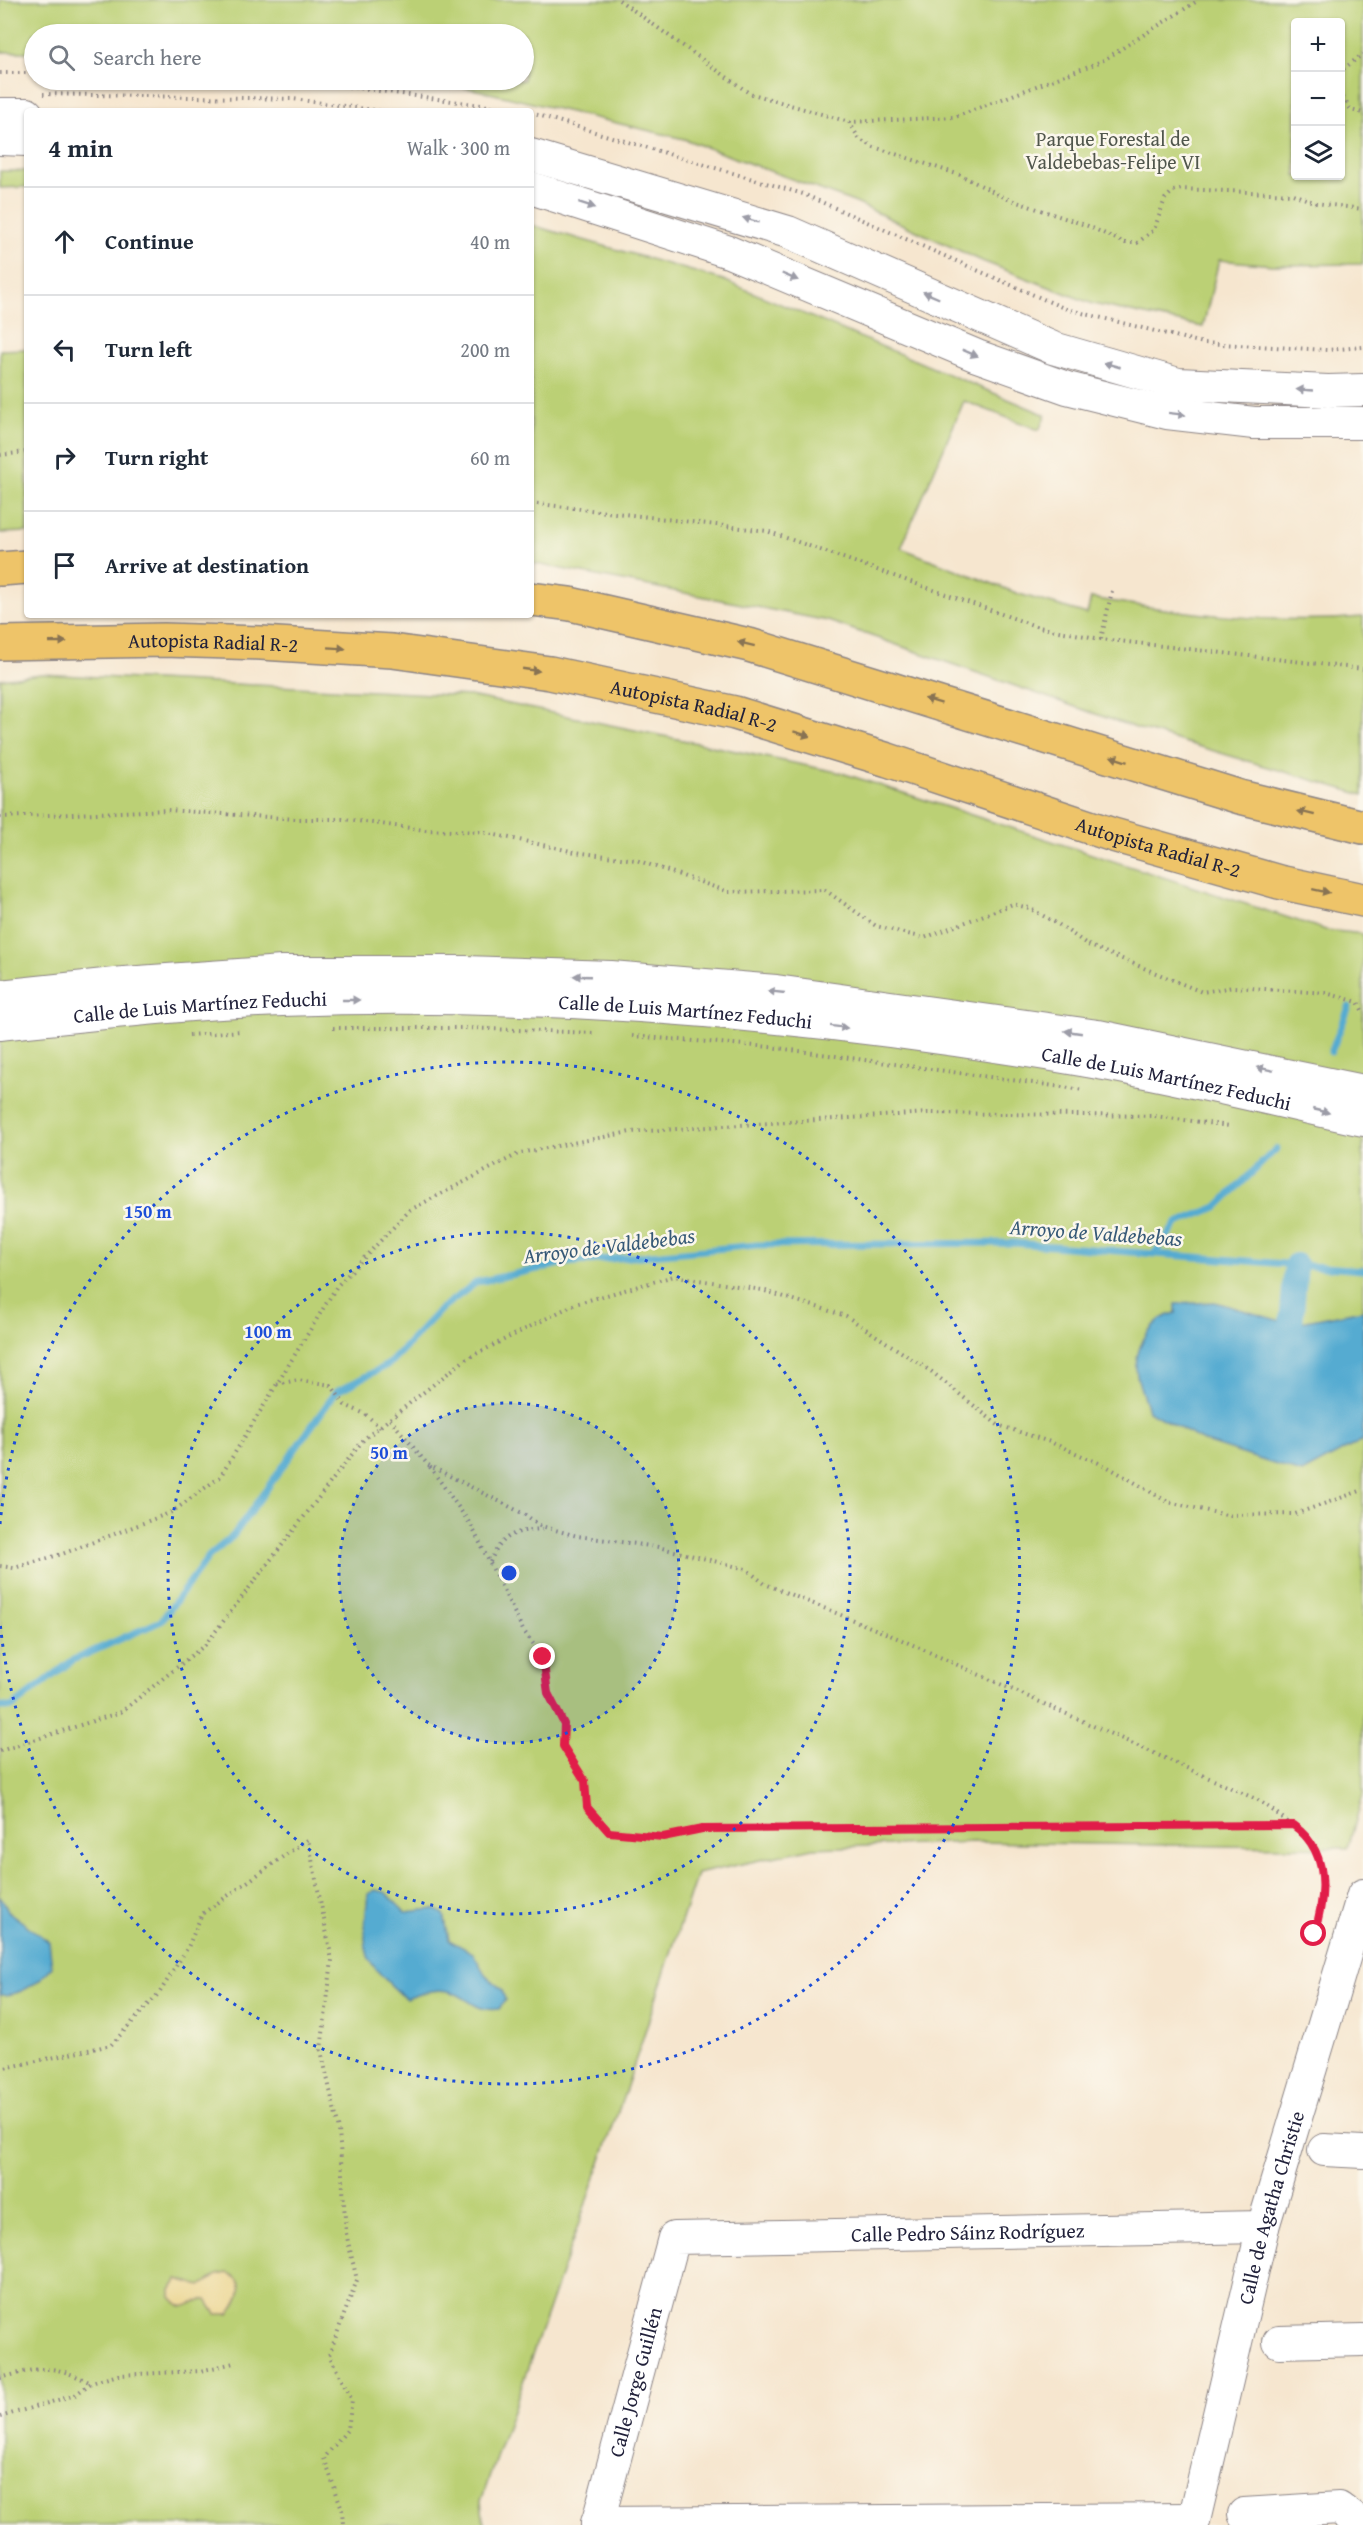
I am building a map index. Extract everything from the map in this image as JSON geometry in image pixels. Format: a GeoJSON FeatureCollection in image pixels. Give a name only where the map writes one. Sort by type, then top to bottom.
{"type":"FeatureCollection","features":[{"type":"Feature","properties":{"kind":"highway"},"geometry":{"type":"LineString","coordinates":[[0,569],[24,567]]}},
{"type":"Feature","properties":{"kind":"highway"},"geometry":{"type":"LineString","coordinates":[[534,599],[570,604],[749,645],[1240,797],[1363,827]]}},
{"type":"Feature","properties":{"kind":"highway","name":"Autopista Radial R-2"},"geometry":{"type":"LineString","coordinates":[[0,643],[165,640],[261,642],[392,651],[550,673],[735,713],[888,760],[1113,835],[1279,882],[1363,900]]}},
{"type":"Feature","properties":{"kind":"street"},"geometry":{"type":"LineString","coordinates":[[0,114],[31,104]]}},
{"type":"Feature","properties":{"kind":"street"},"geometry":{"type":"LineString","coordinates":[[0,139],[24,140]]}},
{"type":"Feature","properties":{"kind":"street"},"geometry":{"type":"LineString","coordinates":[[534,156],[789,232],[1053,348],[1178,384],[1328,391],[1363,390]]}},
{"type":"Feature","properties":{"kind":"street"},"geometry":{"type":"LineString","coordinates":[[534,189],[729,252],[977,356],[1067,388],[1178,414],[1254,423],[1363,423]]}},
{"type":"Feature","properties":{"kind":"street","name":"Calle de Luis Martínez Feduchi"},"geometry":{"type":"LineString","coordinates":[[0,996],[124,983],[282,972],[465,972],[611,977],[776,991],[1076,1032],[1363,1090]]}},
{"type":"Feature","properties":{"kind":"street","name":"Calle de Luis Martínez Feduchi"},"geometry":{"type":"LineString","coordinates":[[0,1023],[126,1010],[283,1000],[465,1000],[609,1004],[773,1018],[1094,1062],[1363,1120]]}},
{"type":"Feature","properties":{"kind":"street","name":"Calle de Agatha Christie"},"geometry":{"type":"LineString","coordinates":[[1193,2522],[1263,2227],[1363,1895]]}},
{"type":"Feature","properties":{"kind":"street"},"geometry":{"type":"LineString","coordinates":[[1324,2150],[1363,2152]]}},
{"type":"Feature","properties":{"kind":"street","name":"Calle Pedro Sáinz Rodríguez"},"geometry":{"type":"LineString","coordinates":[[674,2238],[1263,2227]]}},
{"type":"Feature","properties":{"kind":"street","name":"Calle Jorge Guillén"},"geometry":{"type":"LineString","coordinates":[[597,2524],[674,2238]]}},
{"type":"Feature","properties":{"kind":"street"},"geometry":{"type":"LineString","coordinates":[[1279,2342],[1363,2340]]}},
{"type":"Feature","properties":{"kind":"street"},"geometry":{"type":"LineString","coordinates":[[1244,2514],[1339,2508],[1362,2525]]}},
{"type":"Feature","properties":{"kind":"street"},"geometry":{"type":"LineString","coordinates":[[597,2524],[1193,2522]]}},
{"type":"Feature","properties":{"kind":"path"},"geometry":{"type":"LineString","coordinates":[[619,0],[748,93],[849,122],[955,117],[1102,61],[1199,0]]}},
{"type":"Feature","properties":{"kind":"path"},"geometry":{"type":"LineString","coordinates":[[1342,72],[1363,54]]}},
{"type":"Feature","properties":{"kind":"path"},"geometry":{"type":"LineString","coordinates":[[0,73],[24,74]]}},
{"type":"Feature","properties":{"kind":"path"},"geometry":{"type":"LineString","coordinates":[[374,90],[503,108]]}},
{"type":"Feature","properties":{"kind":"path"},"geometry":{"type":"LineString","coordinates":[[31,104],[293,99],[359,108]]}},
{"type":"Feature","properties":{"kind":"path"},"geometry":{"type":"LineString","coordinates":[[1345,99],[1351,110],[1363,112]]}},
{"type":"Feature","properties":{"kind":"path"},"geometry":{"type":"LineString","coordinates":[[534,114],[803,194],[1066,309],[1203,343],[1328,350],[1363,347]]}},
{"type":"Feature","properties":{"kind":"path"},"geometry":{"type":"LineString","coordinates":[[849,122],[860,140],[874,147],[960,175],[1008,199],[1088,226],[1125,243],[1137,243],[1154,231],[1165,199],[1173,191],[1182,189],[1293,194],[1316,203],[1363,209]]}},
{"type":"Feature","properties":{"kind":"path"},"geometry":{"type":"LineString","coordinates":[[0,455],[24,452]]}},
{"type":"Feature","properties":{"kind":"path"},"geometry":{"type":"LineString","coordinates":[[534,503],[767,531],[1038,627],[1101,639],[1363,669]]}},
{"type":"Feature","properties":{"kind":"path"},"geometry":{"type":"LineString","coordinates":[[1101,639],[1112,591]]}},
{"type":"Feature","properties":{"kind":"path"},"geometry":{"type":"LineString","coordinates":[[0,817],[167,810],[296,819],[343,819],[425,830],[482,832],[575,852],[636,860],[729,892],[825,890],[876,926],[924,938],[1013,904],[1029,908],[1058,924],[1088,945],[1202,992],[1234,987],[1326,993],[1358,1002],[1363,1011]]}},
{"type":"Feature","properties":{"kind":"path"},"geometry":{"type":"LineString","coordinates":[[329,1028],[464,1028],[607,1034]]}},
{"type":"Feature","properties":{"kind":"path"},"geometry":{"type":"LineString","coordinates":[[177,1036],[248,1031]]}},
{"type":"Feature","properties":{"kind":"path"},"geometry":{"type":"LineString","coordinates":[[630,1035],[770,1047],[1088,1091]]}},
{"type":"Feature","properties":{"kind":"path"},"geometry":{"type":"LineString","coordinates":[[0,1566],[14,1568],[62,1554],[172,1512],[220,1477],[337,1286],[410,1209],[520,1153],[630,1132],[928,1113],[1154,1116],[1230,1126]]}},
{"type":"Feature","properties":{"kind":"path"},"geometry":{"type":"LineString","coordinates":[[0,1751],[121,1712],[206,1645],[364,1439],[465,1359],[565,1309],[674,1276],[762,1290],[846,1316],[932,1372],[998,1425],[1050,1442],[1108,1467],[1168,1503],[1226,1515],[1295,1514],[1363,1490]]}},
{"type":"Feature","properties":{"kind":"path"},"geometry":{"type":"LineString","coordinates":[[277,1384],[298,1380],[331,1385],[345,1406],[365,1414],[380,1427]]}},
{"type":"Feature","properties":{"kind":"path"},"geometry":{"type":"LineString","coordinates":[[390,1419],[428,1465],[471,1525],[523,1630],[543,1657],[548,1693],[564,1724],[563,1746],[585,1781],[587,1807],[609,1832],[663,1837],[702,1829],[1293,1825]]}},
{"type":"Feature","properties":{"kind":"path"},"geometry":{"type":"LineString","coordinates":[[428,1465],[550,1529],[577,1536],[658,1547],[746,1569],[765,1584],[902,1640],[1258,1800],[1301,1830],[1319,1856],[1323,1878],[1322,1910],[1314,1934],[1347,1947]]}},
{"type":"Feature","properties":{"kind":"path"},"geometry":{"type":"LineString","coordinates":[[490,1562],[499,1542],[521,1530],[550,1529]]}},
{"type":"Feature","properties":{"kind":"path"},"geometry":{"type":"LineString","coordinates":[[0,2069],[111,2045],[160,1992],[188,1947],[202,1914],[308,1839],[332,1960],[321,2050],[339,2130],[346,2233],[357,2280],[329,2355],[352,2400],[348,2429],[324,2458],[342,2509],[343,2525]]}},
{"type":"Feature","properties":{"kind":"path"},"geometry":{"type":"LineString","coordinates":[[0,2416],[75,2395],[91,2383],[118,2375],[200,2371],[234,2363]]}},
{"type":"Feature","properties":{"kind":"path"},"geometry":{"type":"LineString","coordinates":[[0,2378],[46,2367],[70,2373],[91,2383]]}},
{"type":"Feature","properties":{"kind":"green space","name":"Parque Forestal de Valdebebas-Felipe VI"},"geometry":{"type":"Polygon","coordinates":[[[0,0],[1363,0],[1363,264],[1273,265],[1219,260],[1203,327],[1093,304],[982,261],[856,203],[684,139],[477,90],[534,90],[534,24],[24,24],[24,52],[0,52],[0,0]]]}},
{"type":"Feature","properties":{"kind":"green space"},"geometry":{"type":"Polygon","coordinates":[[[0,171],[24,171],[24,187],[0,188],[0,171]]]}},
{"type":"Feature","properties":{"kind":"green space"},"geometry":{"type":"Polygon","coordinates":[[[534,226],[723,280],[1046,415],[1039,430],[964,401],[901,548],[1019,594],[1087,614],[1091,598],[1227,616],[1295,620],[1363,617],[1363,795],[1136,728],[828,621],[534,564],[534,226]]]}},
{"type":"Feature","properties":{"kind":"green space"},"geometry":{"type":"Polygon","coordinates":[[[24,349],[24,532],[0,533],[0,350],[24,349]]]}},
{"type":"Feature","properties":{"kind":"green space"},"geometry":{"type":"Polygon","coordinates":[[[41,674],[470,696],[842,773],[1326,930],[1363,934],[1363,1795],[1348,1848],[975,1842],[813,1848],[697,1874],[625,2092],[481,2501],[484,2525],[0,2525],[0,679],[41,674]]]}},
{"type":"Feature","properties":{"kind":"sand"},"geometry":{"type":"Polygon","coordinates":[[[228,2273],[238,2281],[240,2286],[239,2297],[229,2314],[216,2314],[207,2300],[181,2306],[171,2297],[171,2290],[178,2279],[201,2286],[217,2275],[228,2273]]]}},
{"type":"Feature","properties":{"kind":"water"},"geometry":{"type":"Polygon","coordinates":[[[1215,1302],[1291,1324],[1363,1310],[1363,1440],[1302,1473],[1205,1442],[1148,1411],[1136,1370],[1137,1356],[1143,1339],[1160,1320],[1176,1313],[1176,1304],[1215,1302]]]}},
{"type":"Feature","properties":{"kind":"water"},"geometry":{"type":"Polygon","coordinates":[[[375,1890],[385,1892],[405,1912],[434,1909],[444,1914],[449,1940],[473,1953],[485,1974],[502,1990],[505,2000],[499,2009],[484,2009],[459,1995],[440,1990],[406,1999],[385,1979],[370,1961],[365,1941],[368,1894],[375,1890]]]}},
{"type":"Feature","properties":{"kind":"water"},"geometry":{"type":"Polygon","coordinates":[[[0,1896],[9,1912],[49,1942],[52,1967],[29,1987],[8,1995],[0,1995],[0,1896]]]}},
{"type":"Feature","properties":{"kind":"waterway"},"geometry":{"type":"LineString","coordinates":[[1331,1052],[1349,1007]]}},
{"type":"Feature","properties":{"kind":"waterway"},"geometry":{"type":"LineString","coordinates":[[1154,1254],[1177,1223],[1217,1207],[1276,1149]]}},
{"type":"Feature","properties":{"kind":"waterway","name":"Arroyo de Valdebebas"},"geometry":{"type":"LineString","coordinates":[[0,1707],[12,1707],[73,1660],[161,1621],[209,1556],[233,1536],[336,1392],[389,1364],[442,1308],[477,1282],[566,1263],[757,1245],[1014,1243],[1363,1270]]}},
{"type":"Feature","properties":{"kind":"waterway"},"geometry":{"type":"LineString","coordinates":[[1291,1324],[1296,1265]]}},
{"type":"Feature","properties":{"kind":"route"},"geometry":{"type":"LineString","coordinates":[[543,1657],[548,1693],[564,1724],[563,1746],[585,1781],[587,1807],[609,1832],[663,1837],[702,1829],[1293,1825],[1301,1830],[1319,1856],[1323,1878],[1322,1910],[1314,1934]]}}]}
